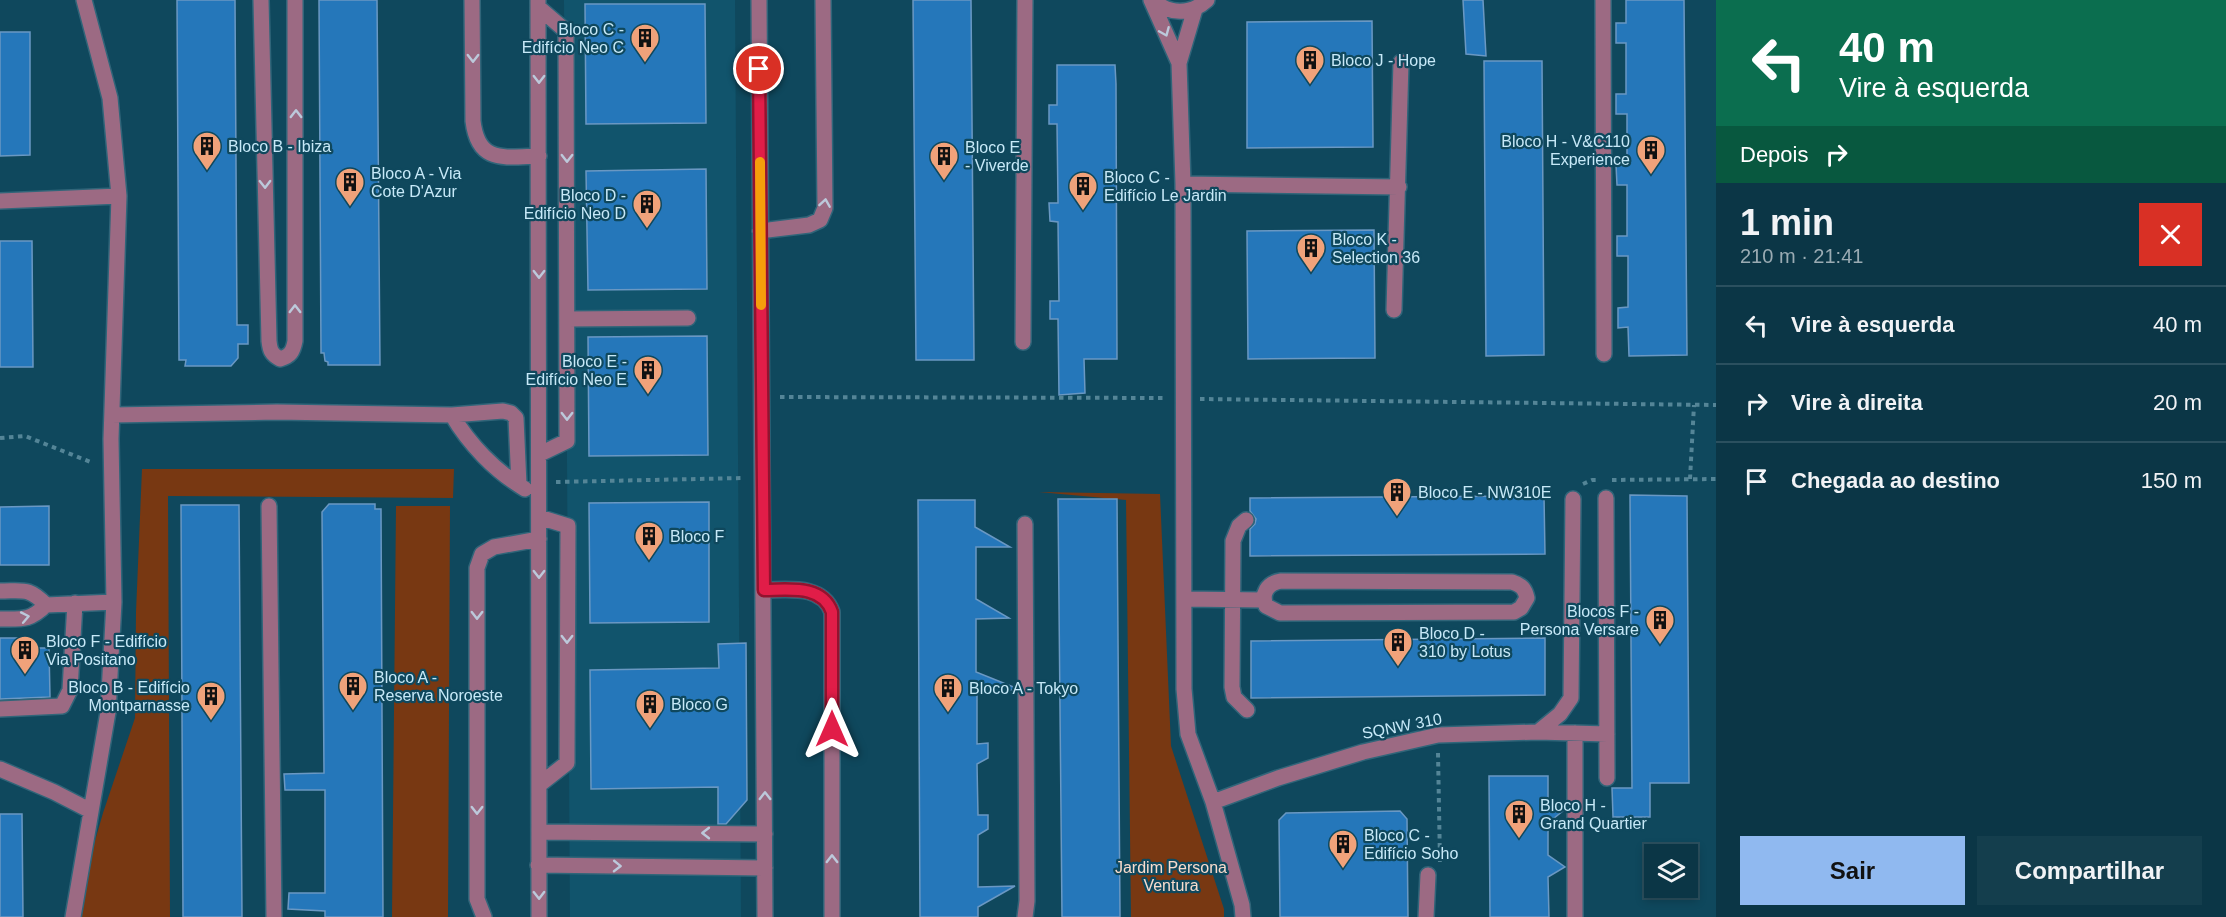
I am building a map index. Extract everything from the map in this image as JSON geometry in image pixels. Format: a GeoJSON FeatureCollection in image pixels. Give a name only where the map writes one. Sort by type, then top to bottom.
{"type":"FeatureCollection","features":[{"type":"Feature","properties":{"kind":"street"},"geometry":{"type":"LineString","coordinates":[[73,917],[108,712],[114,602],[111,470],[119,196],[110,98],[84,0]]}},
{"type":"Feature","properties":{"kind":"street"},"geometry":{"type":"LineString","coordinates":[[261,0],[268,341],[273,355],[280,359],[289,356],[294,350],[295,341],[295,0]]}},
{"type":"Feature","properties":{"kind":"street"},"geometry":{"type":"LineString","coordinates":[[472,0],[475,138],[482,149],[494,154],[509,157],[539,156]]}},
{"type":"Feature","properties":{"kind":"street"},"geometry":{"type":"LineString","coordinates":[[759,0],[765,917]]}},
{"type":"Feature","properties":{"kind":"street"},"geometry":{"type":"LineString","coordinates":[[760,231],[809,225],[820,220],[825,208],[823,0]]}},
{"type":"Feature","properties":{"kind":"street"},"geometry":{"type":"LineString","coordinates":[[1023,342],[1025,0]]}},
{"type":"Feature","properties":{"kind":"street"},"geometry":{"type":"LineString","coordinates":[[1152,0],[1170,11],[1183,12],[1201,4]]}},
{"type":"Feature","properties":{"kind":"street"},"geometry":{"type":"LineString","coordinates":[[1152,0],[1179,63],[1183,184],[1184,689],[1188,734],[1213,802],[1242,905],[1243,917]]}},
{"type":"Feature","properties":{"kind":"street"},"geometry":{"type":"LineString","coordinates":[[1604,0],[1604,354]]}},
{"type":"Feature","properties":{"kind":"street"},"geometry":{"type":"LineString","coordinates":[[538,4],[539,917]]}},
{"type":"Feature","properties":{"kind":"street"},"geometry":{"type":"LineString","coordinates":[[538,4],[566,31],[567,441],[540,454]]}},
{"type":"Feature","properties":{"kind":"street"},"geometry":{"type":"LineString","coordinates":[[1179,63],[1201,4]]}},
{"type":"Feature","properties":{"kind":"street"},"geometry":{"type":"LineString","coordinates":[[1394,310],[1401,62]]}},
{"type":"Feature","properties":{"kind":"street"},"geometry":{"type":"LineString","coordinates":[[1183,184],[1399,187]]}},
{"type":"Feature","properties":{"kind":"street"},"geometry":{"type":"LineString","coordinates":[[0,201],[119,196]]}},
{"type":"Feature","properties":{"kind":"street"},"geometry":{"type":"LineString","coordinates":[[567,319],[688,318]]}},
{"type":"Feature","properties":{"kind":"street"},"geometry":{"type":"LineString","coordinates":[[112,415],[277,412],[452,415],[503,411],[511,413],[516,418],[519,485]]}},
{"type":"Feature","properties":{"kind":"street"},"geometry":{"type":"LineString","coordinates":[[452,415],[473,446],[519,485],[539,490]]}},
{"type":"Feature","properties":{"kind":"street"},"geometry":{"type":"LineString","coordinates":[[1606,498],[1607,778]]}},
{"type":"Feature","properties":{"kind":"street"},"geometry":{"type":"LineString","coordinates":[[1538,732],[1560,714],[1571,698],[1573,499]]}},
{"type":"Feature","properties":{"kind":"street"},"geometry":{"type":"LineString","coordinates":[[269,506],[274,917]]}},
{"type":"Feature","properties":{"kind":"street"},"geometry":{"type":"LineString","coordinates":[[539,517],[568,526],[567,763],[539,785]]}},
{"type":"Feature","properties":{"kind":"street"},"geometry":{"type":"LineString","coordinates":[[1246,520],[1239,526],[1233,541],[1232,687],[1234,698],[1247,710]]}},
{"type":"Feature","properties":{"kind":"street"},"geometry":{"type":"LineString","coordinates":[[1024,917],[1027,901],[1025,524]]}},
{"type":"Feature","properties":{"kind":"street"},"geometry":{"type":"LineString","coordinates":[[484,917],[477,899],[477,568],[482,554],[494,547],[539,539]]}},
{"type":"Feature","properties":{"kind":"street"},"geometry":{"type":"LineString","coordinates":[[1281,581],[1512,582],[1519,584],[1525,590],[1527,598],[1521,608],[1514,612],[1280,613],[1266,606],[1263,600],[1271,584],[1281,581]]}},
{"type":"Feature","properties":{"kind":"street"},"geometry":{"type":"LineString","coordinates":[[764,590],[810,591],[823,597],[832,612],[832,917]]}},
{"type":"Feature","properties":{"kind":"street"},"geometry":{"type":"LineString","coordinates":[[0,591],[26,591],[35,594],[46,604],[114,602]]}},
{"type":"Feature","properties":{"kind":"street"},"geometry":{"type":"LineString","coordinates":[[1184,599],[1263,600]]}},
{"type":"Feature","properties":{"kind":"street"},"geometry":{"type":"LineString","coordinates":[[0,709],[62,706],[70,690],[75,603]]}},
{"type":"Feature","properties":{"kind":"street"},"geometry":{"type":"LineString","coordinates":[[0,619],[27,619],[36,615],[46,604]]}},
{"type":"Feature","properties":{"kind":"street","name":"SQNW 310"},"geometry":{"type":"LineString","coordinates":[[1213,802],[1278,778],[1363,752],[1438,735],[1538,732],[1607,734]]}},
{"type":"Feature","properties":{"kind":"street"},"geometry":{"type":"LineString","coordinates":[[1575,732],[1575,917]]}},
{"type":"Feature","properties":{"kind":"street"},"geometry":{"type":"LineString","coordinates":[[0,769],[91,811]]}},
{"type":"Feature","properties":{"kind":"street"},"geometry":{"type":"LineString","coordinates":[[539,832],[765,834]]}},
{"type":"Feature","properties":{"kind":"street"},"geometry":{"type":"LineString","coordinates":[[538,865],[765,868]]}},
{"type":"Feature","properties":{"kind":"street"},"geometry":{"type":"LineString","coordinates":[[1426,917],[1434,873]]}},
{"type":"Feature","properties":{"kind":"path"},"geometry":{"type":"LineString","coordinates":[[761,397],[1716,405]]}},
{"type":"Feature","properties":{"kind":"path"},"geometry":{"type":"LineString","coordinates":[[1690,479],[1694,405]]}},
{"type":"Feature","properties":{"kind":"path"},"geometry":{"type":"LineString","coordinates":[[0,438],[25,436],[111,470]]}},
{"type":"Feature","properties":{"kind":"path"},"geometry":{"type":"LineString","coordinates":[[539,490],[762,477]]}},
{"type":"Feature","properties":{"kind":"path"},"geometry":{"type":"LineString","coordinates":[[1573,499],[1580,485],[1592,480],[1716,479]]}},
{"type":"Feature","properties":{"kind":"path"},"geometry":{"type":"LineString","coordinates":[[1434,873],[1438,735]]}},
{"type":"Feature","properties":{"kind":"shaded area"},"geometry":{"type":"Polygon","coordinates":[[[564,0],[735,0],[741,917],[570,917],[564,0]]]}},
{"type":"Feature","properties":{"kind":"green space"},"geometry":{"type":"Polygon","coordinates":[[[142,469],[454,469],[453,498],[168,496],[170,917],[73,917],[103,813],[135,718],[136,612],[142,469]]]}},
{"type":"Feature","properties":{"kind":"green space","name":"Jardim Persona Ventura"},"geometry":{"type":"Polygon","coordinates":[[[1039,492],[1160,494],[1171,746],[1224,909],[1224,917],[1131,917],[1126,500],[1039,492]]]}},
{"type":"Feature","properties":{"kind":"green space"},"geometry":{"type":"Polygon","coordinates":[[[396,506],[450,506],[448,917],[392,917],[396,506]]]}},
{"type":"Feature","properties":{"kind":"building","name":"Bloco B - Ibiza"},"geometry":{"type":"Polygon","coordinates":[[[177,0],[235,0],[237,325],[248,325],[248,344],[238,344],[238,358],[231,366],[185,366],[186,360],[179,360],[177,0]]]}},
{"type":"Feature","properties":{"kind":"building","name":"Bloco A - Via Cote D'Azur"},"geometry":{"type":"Polygon","coordinates":[[[319,0],[377,0],[380,365],[328,365],[324,353],[321,353],[319,0]]]}},
{"type":"Feature","properties":{"kind":"building","name":"Bloco E - Viverde"},"geometry":{"type":"Polygon","coordinates":[[[913,0],[971,0],[974,360],[916,360],[913,0]]]}},
{"type":"Feature","properties":{"kind":"building"},"geometry":{"type":"Polygon","coordinates":[[[1463,0],[1483,0],[1486,56],[1466,54],[1463,0]]]}},
{"type":"Feature","properties":{"kind":"building","name":"Bloco H - V&C110 Experience"},"geometry":{"type":"Polygon","coordinates":[[[1626,0],[1684,0],[1687,355],[1629,356],[1628,327],[1618,328],[1618,308],[1628,307],[1628,256],[1617,256],[1617,236],[1627,236],[1627,185],[1617,185],[1616,165],[1627,165],[1627,114],[1616,114],[1616,94],[1626,94],[1626,43],[1616,43],[1616,23],[1626,23],[1626,0]]]}},
{"type":"Feature","properties":{"kind":"building","name":"Bloco C - Edifício Neo C"},"geometry":{"type":"Polygon","coordinates":[[[585,4],[705,4],[706,123],[586,124],[585,4]]]}},
{"type":"Feature","properties":{"kind":"building","name":"Bloco J - Hope"},"geometry":{"type":"Polygon","coordinates":[[[1372,21],[1373,147],[1247,148],[1247,22],[1372,21]]]}},
{"type":"Feature","properties":{"kind":"building"},"geometry":{"type":"Polygon","coordinates":[[[0,32],[30,32],[30,155],[0,156],[0,32]]]}},
{"type":"Feature","properties":{"kind":"building"},"geometry":{"type":"Polygon","coordinates":[[[1484,61],[1542,61],[1544,355],[1486,356],[1484,61]]]}},
{"type":"Feature","properties":{"kind":"building","name":"Bloco C - Edifício Le Jardin"},"geometry":{"type":"Polygon","coordinates":[[[1057,65],[1115,65],[1116,84],[1117,359],[1084,359],[1085,393],[1059,395],[1058,319],[1050,319],[1050,301],[1059,301],[1058,222],[1050,221],[1049,203],[1058,203],[1057,124],[1049,124],[1049,105],[1057,105],[1057,65]]]}},
{"type":"Feature","properties":{"kind":"building","name":"Bloco D - Edifício Neo D"},"geometry":{"type":"Polygon","coordinates":[[[706,169],[707,289],[588,290],[586,171],[706,169]]]}},
{"type":"Feature","properties":{"kind":"building","name":"Bloco K - Selection 36"},"geometry":{"type":"Polygon","coordinates":[[[1374,230],[1375,358],[1248,359],[1247,231],[1374,230]]]}},
{"type":"Feature","properties":{"kind":"building"},"geometry":{"type":"Polygon","coordinates":[[[0,241],[32,241],[33,367],[0,367],[0,241]]]}},
{"type":"Feature","properties":{"kind":"building","name":"Bloco E - Edifício Neo E"},"geometry":{"type":"Polygon","coordinates":[[[707,336],[708,455],[589,456],[588,337],[707,336]]]}},
{"type":"Feature","properties":{"kind":"building","name":"Blocos F - Persona Versare"},"geometry":{"type":"Polygon","coordinates":[[[1630,495],[1687,496],[1689,783],[1650,783],[1650,817],[1613,817],[1612,788],[1632,788],[1630,495]]]}},
{"type":"Feature","properties":{"kind":"building","name":"Bloco E - NW310E"},"geometry":{"type":"Polygon","coordinates":[[[1544,496],[1545,554],[1250,556],[1250,529],[1256,519],[1250,511],[1250,498],[1544,496]]]}},
{"type":"Feature","properties":{"kind":"building"},"geometry":{"type":"Polygon","coordinates":[[[1058,499],[1117,499],[1120,917],[1062,917],[1058,499]]]}},
{"type":"Feature","properties":{"kind":"building","name":"Bloco A - Tokyo"},"geometry":{"type":"Polygon","coordinates":[[[918,500],[975,500],[975,527],[1010,547],[976,547],[976,599],[1009,618],[976,619],[976,672],[1016,688],[1016,690],[977,690],[977,744],[988,743],[988,758],[977,764],[978,815],[988,815],[988,829],[978,835],[978,887],[1015,886],[978,907],[978,917],[920,917],[918,500]]]}},
{"type":"Feature","properties":{"kind":"building","name":"Bloco F"},"geometry":{"type":"Polygon","coordinates":[[[709,502],[709,622],[590,623],[589,503],[709,502]]]}},
{"type":"Feature","properties":{"kind":"building","name":"Bloco A - Reserva Noroeste"},"geometry":{"type":"Polygon","coordinates":[[[329,504],[375,504],[375,509],[381,509],[383,917],[325,917],[325,911],[288,909],[289,893],[325,893],[325,790],[285,790],[284,774],[324,773],[322,512],[329,504]]]}},
{"type":"Feature","properties":{"kind":"building","name":"Bloco B - Edifício Montparnasse"},"geometry":{"type":"Polygon","coordinates":[[[181,505],[239,505],[242,917],[183,917],[181,505]]]}},
{"type":"Feature","properties":{"kind":"building"},"geometry":{"type":"Polygon","coordinates":[[[49,506],[49,565],[0,565],[0,507],[49,506]]]}},
{"type":"Feature","properties":{"kind":"building","name":"Bloco F - Edifício Via Positano"},"geometry":{"type":"Polygon","coordinates":[[[0,638],[18,638],[18,648],[49,648],[50,697],[0,699],[0,638]]]}},
{"type":"Feature","properties":{"kind":"building","name":"Bloco D - 310 by Lotus"},"geometry":{"type":"Polygon","coordinates":[[[1545,638],[1545,695],[1251,698],[1251,641],[1545,638]]]}},
{"type":"Feature","properties":{"kind":"building","name":"Bloco G"},"geometry":{"type":"Polygon","coordinates":[[[746,643],[747,800],[726,824],[718,824],[718,787],[591,789],[590,670],[719,668],[718,644],[746,643]]]}},
{"type":"Feature","properties":{"kind":"building","name":"Bloco H - Grand Quartier"},"geometry":{"type":"Polygon","coordinates":[[[1489,776],[1548,776],[1548,798],[1564,810],[1548,823],[1548,855],[1565,867],[1548,877],[1549,917],[1490,917],[1489,776]]]}},
{"type":"Feature","properties":{"kind":"building","name":"Bloco C - Edifício Soho"},"geometry":{"type":"Polygon","coordinates":[[[1400,811],[1407,819],[1408,917],[1280,917],[1279,820],[1286,813],[1400,811]]]}},
{"type":"Feature","properties":{"kind":"building"},"geometry":{"type":"Polygon","coordinates":[[[0,814],[22,814],[23,917],[0,917],[0,814]]]}},
{"type":"Feature","properties":{"kind":"slow traffic"},"geometry":{"type":"LineString","coordinates":[[760,162],[761,305]]}},
{"type":"Feature","properties":{"kind":"place","name":"Bloco C - Edifício Neo C"},"geometry":{"type":"Point","coordinates":[645,64]}},
{"type":"Feature","properties":{"kind":"place","name":"Bloco J - Hope"},"geometry":{"type":"Point","coordinates":[1310,86]}},
{"type":"Feature","properties":{"kind":"place","name":"Bloco B - Ibiza"},"geometry":{"type":"Point","coordinates":[207,172]}},
{"type":"Feature","properties":{"kind":"place","name":"Bloco H - V&C110 Experience"},"geometry":{"type":"Point","coordinates":[1651,176]}},
{"type":"Feature","properties":{"kind":"place","name":"Bloco E - Viverde"},"geometry":{"type":"Point","coordinates":[944,182]}},
{"type":"Feature","properties":{"kind":"place","name":"Bloco A - Via Cote D'Azur"},"geometry":{"type":"Point","coordinates":[350,208]}},
{"type":"Feature","properties":{"kind":"place","name":"Bloco C - Edifício Le Jardin"},"geometry":{"type":"Point","coordinates":[1083,212]}},
{"type":"Feature","properties":{"kind":"place","name":"Bloco D - Edifício Neo D"},"geometry":{"type":"Point","coordinates":[647,230]}},
{"type":"Feature","properties":{"kind":"place","name":"Bloco K - Selection 36"},"geometry":{"type":"Point","coordinates":[1311,274]}},
{"type":"Feature","properties":{"kind":"place","name":"Bloco E - Edifício Neo E"},"geometry":{"type":"Point","coordinates":[648,396]}},
{"type":"Feature","properties":{"kind":"place","name":"Bloco E - NW310E"},"geometry":{"type":"Point","coordinates":[1397,518]}},
{"type":"Feature","properties":{"kind":"place","name":"Bloco F"},"geometry":{"type":"Point","coordinates":[649,562]}},
{"type":"Feature","properties":{"kind":"place","name":"Blocos F - Persona Versare"},"geometry":{"type":"Point","coordinates":[1660,646]}},
{"type":"Feature","properties":{"kind":"place","name":"Bloco D - 310 by Lotus"},"geometry":{"type":"Point","coordinates":[1398,668]}},
{"type":"Feature","properties":{"kind":"place","name":"Bloco F - Edifício Via Positano"},"geometry":{"type":"Point","coordinates":[25,676]}},
{"type":"Feature","properties":{"kind":"place","name":"Bloco A - Reserva Noroeste"},"geometry":{"type":"Point","coordinates":[353,712]}},
{"type":"Feature","properties":{"kind":"place","name":"Bloco A - Tokyo"},"geometry":{"type":"Point","coordinates":[948,714]}},
{"type":"Feature","properties":{"kind":"place","name":"Bloco B - Edifício Montparnasse"},"geometry":{"type":"Point","coordinates":[211,722]}},
{"type":"Feature","properties":{"kind":"place","name":"Bloco G"},"geometry":{"type":"Point","coordinates":[650,730]}},
{"type":"Feature","properties":{"kind":"place","name":"Bloco H - Grand Quartier"},"geometry":{"type":"Point","coordinates":[1519,840]}},
{"type":"Feature","properties":{"kind":"place","name":"Bloco C - Edifício Soho"},"geometry":{"type":"Point","coordinates":[1343,870]}},
{"type":"Feature","properties":{"kind":"route"},"geometry":{"type":"LineString","coordinates":[[759,69],[764,590],[810,591],[823,597],[829,604],[832,612],[832,729]]}}]}
